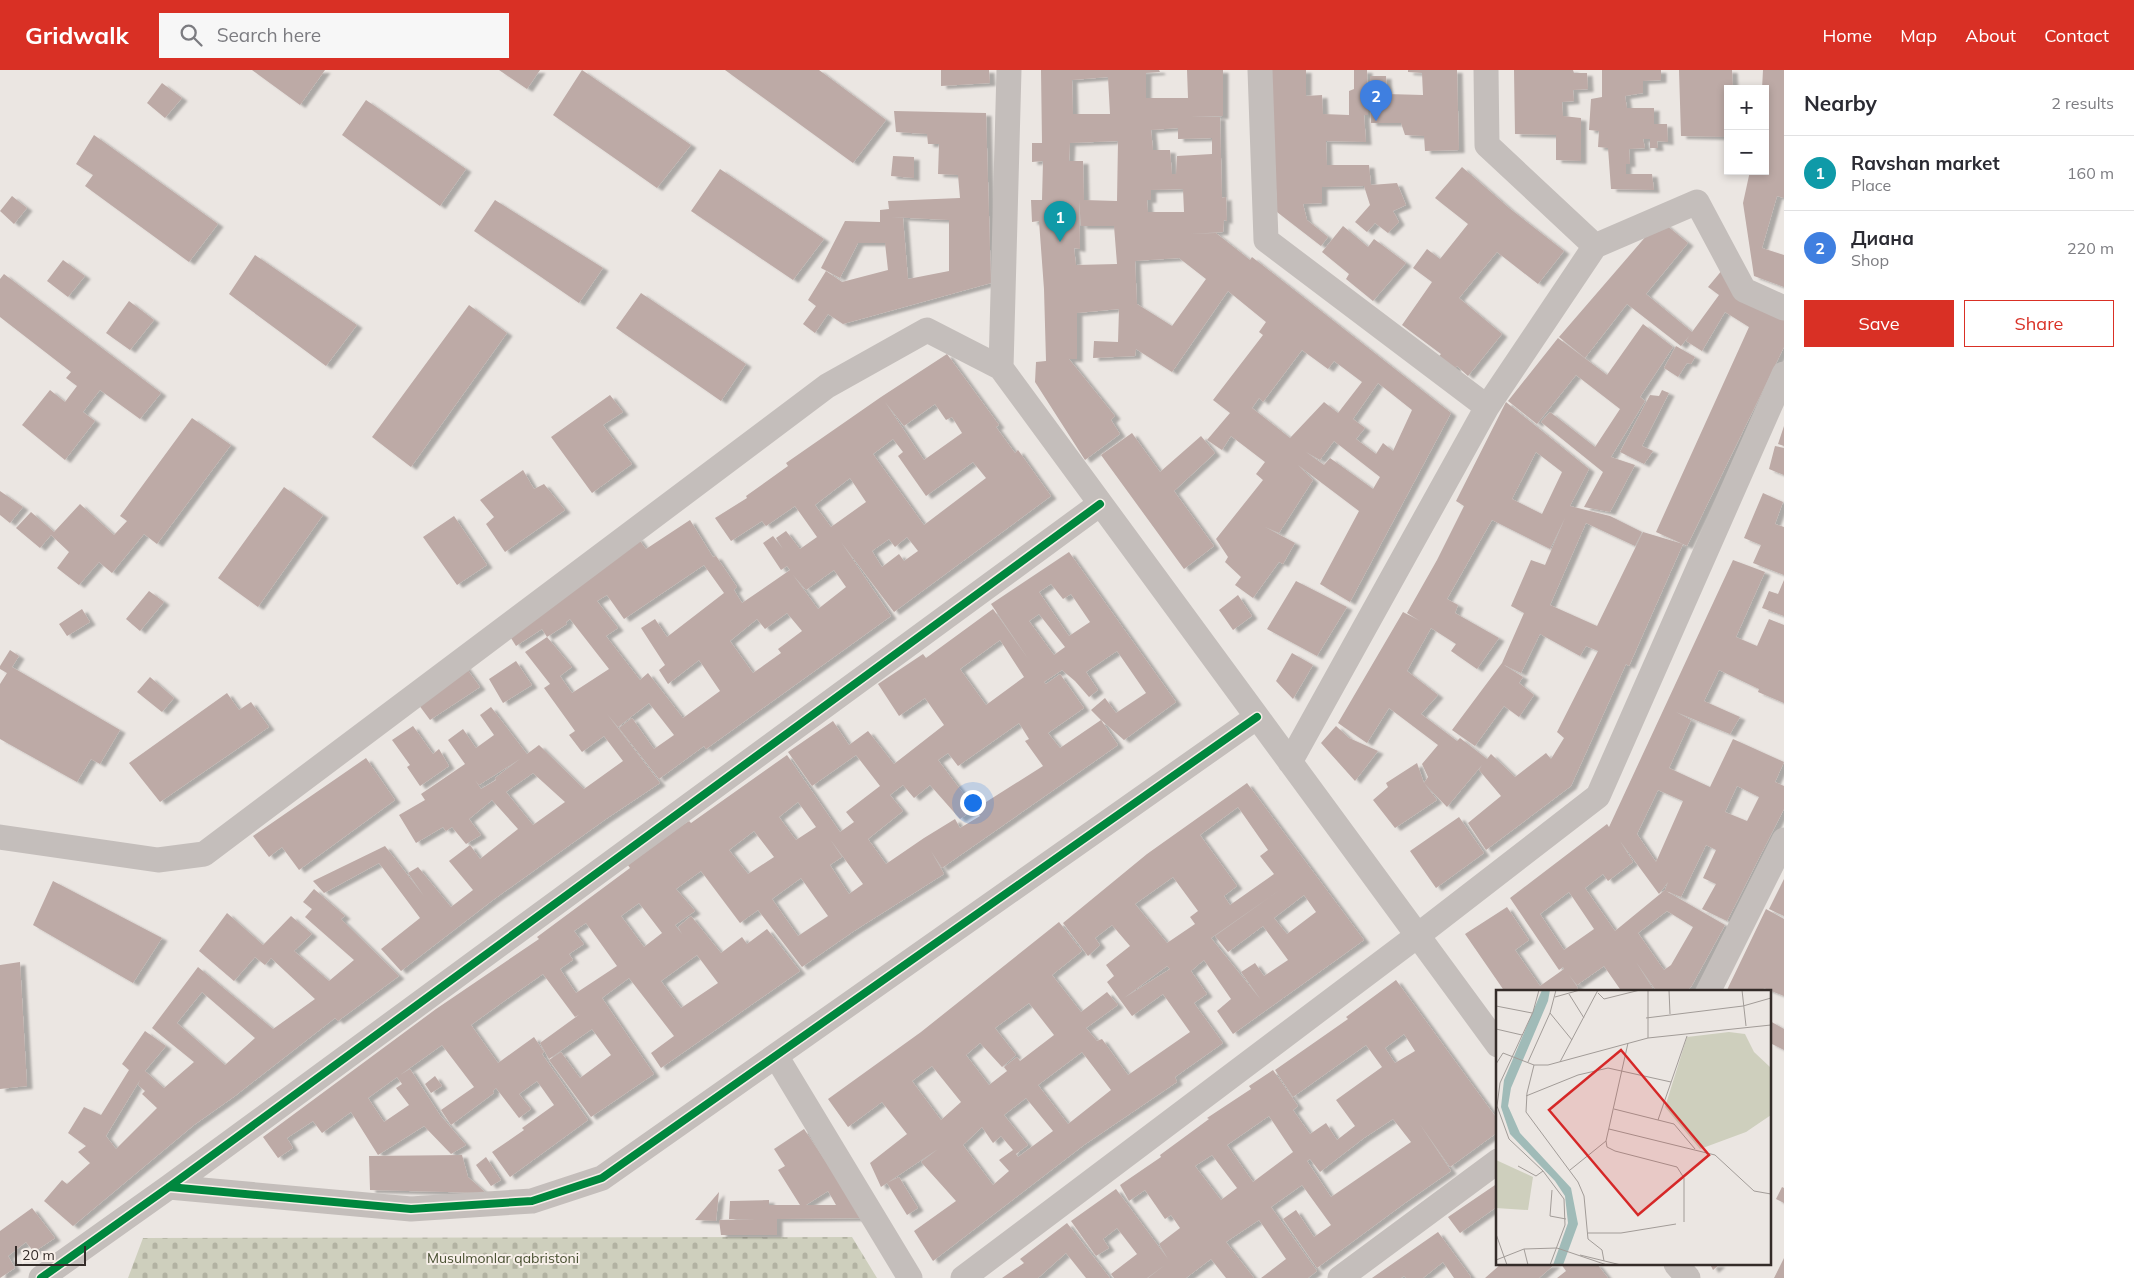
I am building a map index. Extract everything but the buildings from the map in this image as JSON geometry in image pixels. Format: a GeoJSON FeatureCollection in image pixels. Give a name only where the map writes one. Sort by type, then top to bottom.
{"type":"FeatureCollection","features":[{"type":"Feature","properties":{"kind":"street"},"geometry":{"type":"LineString","coordinates":[[1001,368],[1009,70]]}},
{"type":"Feature","properties":{"kind":"street"},"geometry":{"type":"LineString","coordinates":[[1260,70],[1266,240],[1487,407]]}},
{"type":"Feature","properties":{"kind":"street"},"geometry":{"type":"LineString","coordinates":[[1486,70],[1487,145],[1595,246]]}},
{"type":"Feature","properties":{"kind":"street"},"geometry":{"type":"LineString","coordinates":[[1290,762],[1487,407],[1595,246],[1696,202],[1744,290],[1784,308]]}},
{"type":"Feature","properties":{"kind":"street"},"geometry":{"type":"LineString","coordinates":[[0,837],[158,860],[204,854],[827,386],[927,330],[1001,368],[1496,1042]]}},
{"type":"Feature","properties":{"kind":"street"},"geometry":{"type":"LineString","coordinates":[[963,1278],[1417,936],[1598,796],[1784,374]]}},
{"type":"Feature","properties":{"kind":"street"},"geometry":{"type":"LineString","coordinates":[[41,1278],[1100,504]]}},
{"type":"Feature","properties":{"kind":"street"},"geometry":{"type":"LineString","coordinates":[[168,1187],[411,1208],[532,1201],[602,1178],[1257,717]]}},
{"type":"Feature","properties":{"kind":"street"},"geometry":{"type":"LineString","coordinates":[[1709,990],[1784,840]]}},
{"type":"Feature","properties":{"kind":"street"},"geometry":{"type":"LineString","coordinates":[[776,1056],[910,1278]]}},
{"type":"Feature","properties":{"kind":"street"},"geometry":{"type":"LineString","coordinates":[[1340,1278],[1496,1162]]}},
{"type":"Feature","properties":{"kind":"street"},"geometry":{"type":"LineString","coordinates":[[1678,1266],[1688,1278]]}},
{"type":"Feature","properties":{"kind":"green space","name":"Musulmonlar qabristoni"},"geometry":{"type":"Polygon","coordinates":[[[852,1237],[877,1278],[128,1278],[143,1238],[852,1237]]]}},
{"type":"Feature","properties":{"kind":"cycle path"},"geometry":{"type":"LineString","coordinates":[[41,1278],[169,1187],[1100,504]]}},
{"type":"Feature","properties":{"kind":"cycle path"},"geometry":{"type":"LineString","coordinates":[[169,1187],[411,1209],[532,1201],[602,1178],[1257,717]]}},
{"type":"Feature","properties":{"kind":"place","name":"Диана"},"geometry":{"type":"Point","coordinates":[1376,121]}},
{"type":"Feature","properties":{"kind":"place","name":"Ravshan market"},"geometry":{"type":"Point","coordinates":[1060,242]}}]}
